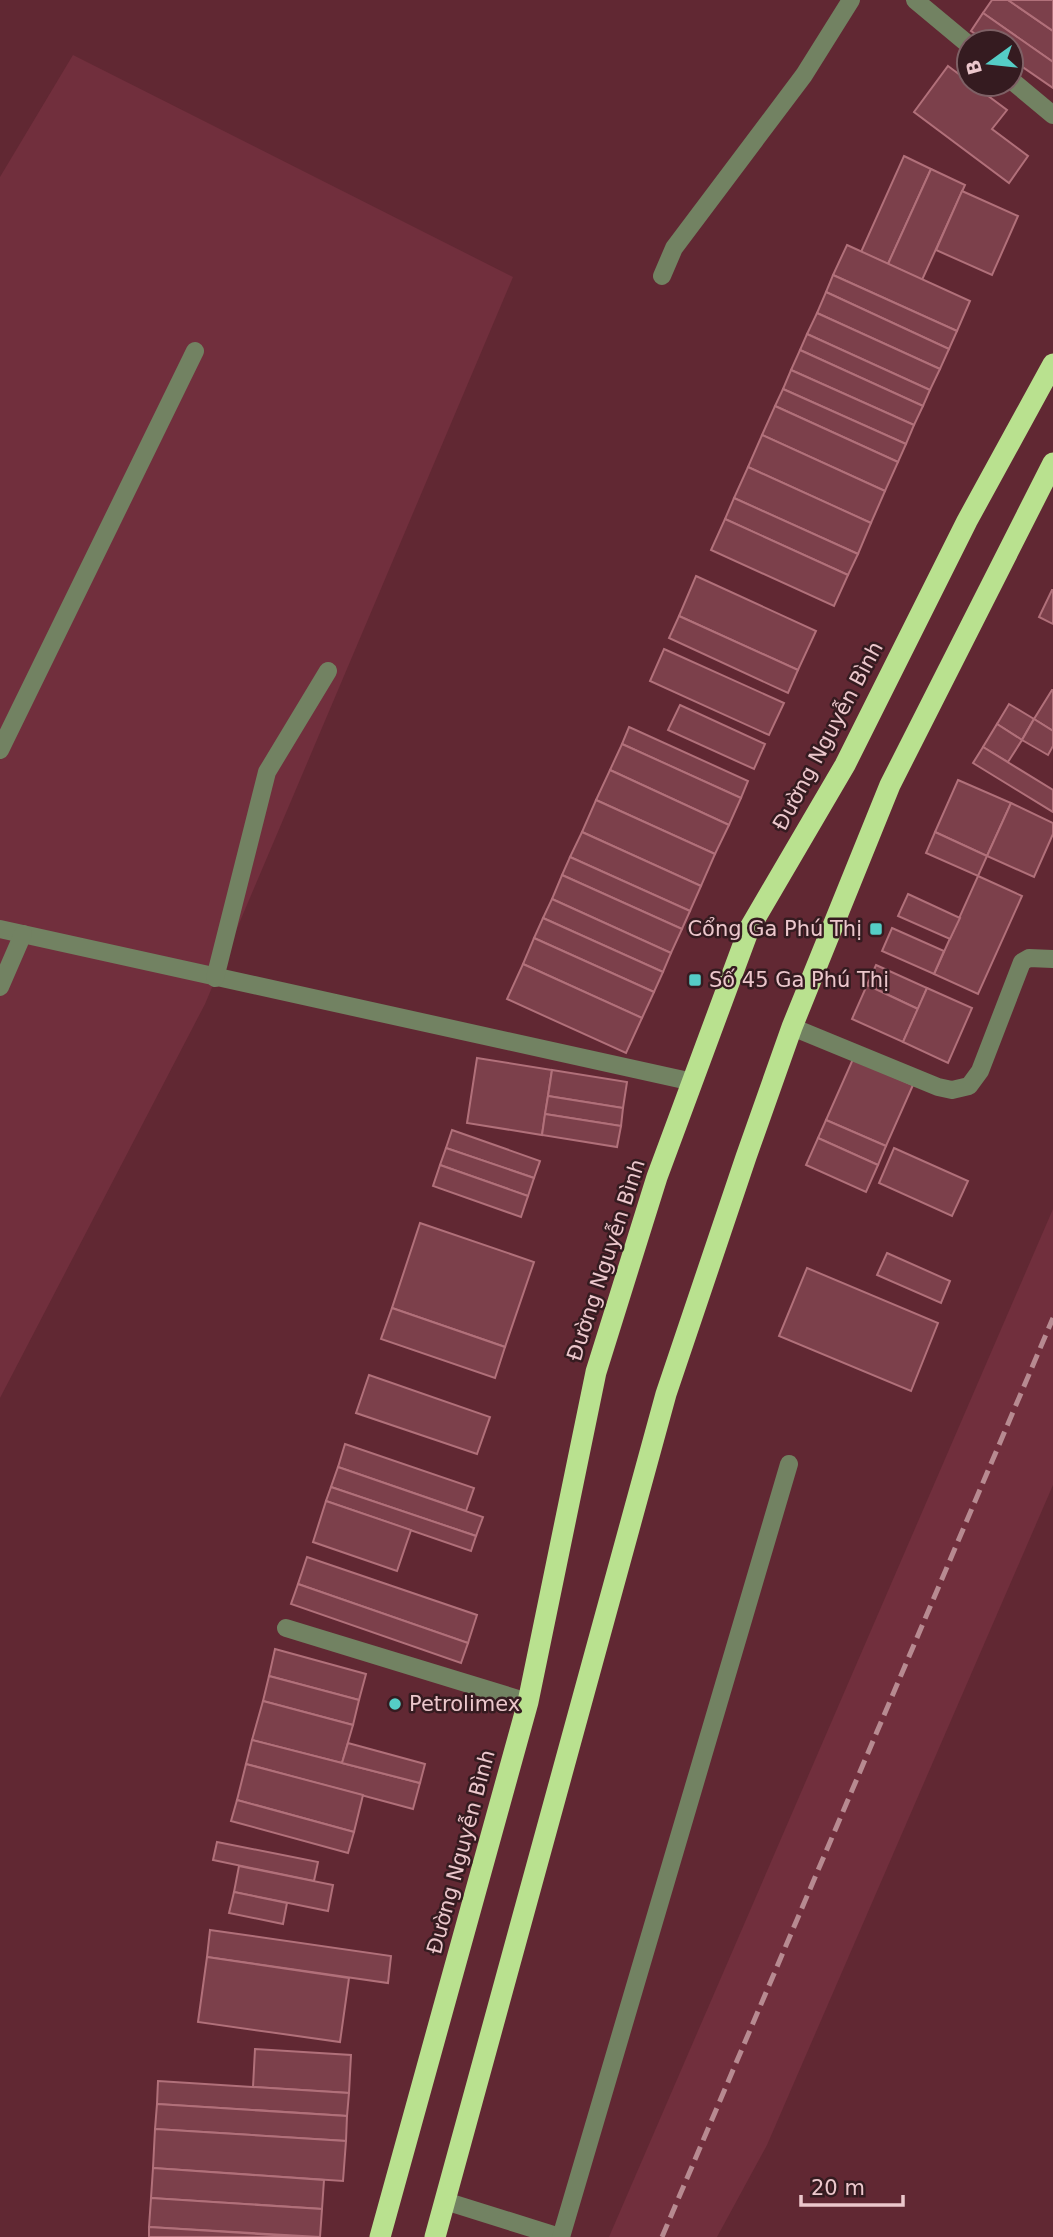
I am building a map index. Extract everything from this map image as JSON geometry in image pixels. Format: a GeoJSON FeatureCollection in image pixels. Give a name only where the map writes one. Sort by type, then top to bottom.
{"type":"FeatureCollection","features":[{"type":"Feature","properties":{"kind":"highway","name":"Đường Nguyễn Bình"},"geometry":{"type":"LineString","coordinates":[[380,2237],[528,1702],[596,1372],[657,1177],[749,929],[845,765],[967,521],[1053,364]]}},
{"type":"Feature","properties":{"kind":"highway"},"geometry":{"type":"LineString","coordinates":[[435,2237],[666,1394],[792,1027],[890,785],[1053,463]]}},
{"type":"Feature","properties":{"kind":"street"},"geometry":{"type":"LineString","coordinates":[[662,276],[674,248],[804,75],[851,0]]}},
{"type":"Feature","properties":{"kind":"street"},"geometry":{"type":"LineString","coordinates":[[915,0],[955,33]]}},
{"type":"Feature","properties":{"kind":"street"},"geometry":{"type":"LineString","coordinates":[[1025,92],[1053,115]]}},
{"type":"Feature","properties":{"kind":"street"},"geometry":{"type":"LineString","coordinates":[[0,750],[195,351]]}},
{"type":"Feature","properties":{"kind":"street"},"geometry":{"type":"LineString","coordinates":[[215,978],[267,772],[328,671]]}},
{"type":"Feature","properties":{"kind":"street"},"geometry":{"type":"LineString","coordinates":[[0,929],[693,1082]]}},
{"type":"Feature","properties":{"kind":"street"},"geometry":{"type":"LineString","coordinates":[[0,987],[23,934]]}},
{"type":"Feature","properties":{"kind":"street"},"geometry":{"type":"LineString","coordinates":[[792,1027],[937,1087],[952,1090],[969,1086],[980,1071],[1022,962],[1029,958],[1053,959]]}},
{"type":"Feature","properties":{"kind":"street"},"geometry":{"type":"LineString","coordinates":[[445,2202],[561,2237],[789,1464]]}},
{"type":"Feature","properties":{"kind":"street"},"geometry":{"type":"LineString","coordinates":[[286,1628],[528,1702]]}},
{"type":"Feature","properties":{"kind":"shaded area"},"geometry":{"type":"Polygon","coordinates":[[[73,55],[513,277],[205,1004],[0,1398],[0,177],[73,55]]]}},
{"type":"Feature","properties":{"kind":"shaded area"},"geometry":{"type":"Polygon","coordinates":[[[1053,1209],[1053,1485],[767,2145],[717,2237],[609,2237],[1053,1209]]]}},
{"type":"Feature","properties":{"kind":"building"},"geometry":{"type":"Polygon","coordinates":[[[992,0],[1008,0],[1053,31],[1053,62],[1025,42],[1025,28],[1004,28],[983,13],[992,0]]]}},
{"type":"Feature","properties":{"kind":"building"},"geometry":{"type":"Polygon","coordinates":[[[1008,0],[1053,0],[1053,31],[1008,0]]]}},
{"type":"Feature","properties":{"kind":"building"},"geometry":{"type":"Polygon","coordinates":[[[983,13],[1004,28],[973,28],[983,13]]]}},
{"type":"Feature","properties":{"kind":"building"},"geometry":{"type":"Polygon","coordinates":[[[1025,42],[1053,62],[1053,88],[1025,69],[1025,42]]]}},
{"type":"Feature","properties":{"kind":"building"},"geometry":{"type":"Polygon","coordinates":[[[948,66],[955,71],[955,98],[991,98],[1007,110],[992,129],[1028,156],[1009,183],[914,112],[948,66]]]}},
{"type":"Feature","properties":{"kind":"building"},"geometry":{"type":"Polygon","coordinates":[[[904,156],[931,169],[888,264],[861,252],[904,156]]]}},
{"type":"Feature","properties":{"kind":"building"},"geometry":{"type":"Polygon","coordinates":[[[931,169],[965,185],[922,280],[888,264],[931,169]]]}},
{"type":"Feature","properties":{"kind":"building"},"geometry":{"type":"Polygon","coordinates":[[[962,191],[1018,216],[992,275],[936,250],[962,191]]]}},
{"type":"Feature","properties":{"kind":"building"},"geometry":{"type":"Polygon","coordinates":[[[847,245],[970,301],[957,331],[833,275],[847,245]]]}},
{"type":"Feature","properties":{"kind":"building"},"geometry":{"type":"Polygon","coordinates":[[[833,275],[957,331],[949,349],[826,292],[833,275]]]}},
{"type":"Feature","properties":{"kind":"building"},"geometry":{"type":"Polygon","coordinates":[[[826,292],[949,349],[940,369],[817,313],[826,292]]]}},
{"type":"Feature","properties":{"kind":"building"},"geometry":{"type":"Polygon","coordinates":[[[817,313],[940,369],[930,390],[807,334],[817,313]]]}},
{"type":"Feature","properties":{"kind":"building"},"geometry":{"type":"Polygon","coordinates":[[[807,334],[930,390],[923,406],[800,350],[807,334]]]}},
{"type":"Feature","properties":{"kind":"building"},"geometry":{"type":"Polygon","coordinates":[[[800,350],[923,406],[914,425],[791,370],[800,350]]]}},
{"type":"Feature","properties":{"kind":"building"},"geometry":{"type":"Polygon","coordinates":[[[791,370],[914,425],[906,444],[783,389],[791,370]]]}},
{"type":"Feature","properties":{"kind":"building"},"geometry":{"type":"Polygon","coordinates":[[[783,389],[906,444],[898,462],[775,406],[783,389]]]}},
{"type":"Feature","properties":{"kind":"building"},"geometry":{"type":"Polygon","coordinates":[[[775,406],[898,462],[885,491],[762,435],[775,406]]]}},
{"type":"Feature","properties":{"kind":"building"},"geometry":{"type":"Polygon","coordinates":[[[762,435],[885,491],[871,523],[748,467],[762,435]]]}},
{"type":"Feature","properties":{"kind":"building"},"geometry":{"type":"Polygon","coordinates":[[[748,467],[871,523],[858,554],[734,498],[748,467]]]}},
{"type":"Feature","properties":{"kind":"building"},"geometry":{"type":"Polygon","coordinates":[[[734,498],[858,554],[848,575],[725,519],[734,498]]]}},
{"type":"Feature","properties":{"kind":"building"},"geometry":{"type":"Polygon","coordinates":[[[725,519],[848,575],[834,606],[711,550],[725,519]]]}},
{"type":"Feature","properties":{"kind":"building"},"geometry":{"type":"Polygon","coordinates":[[[696,576],[816,631],[798,670],[679,616],[696,576]]]}},
{"type":"Feature","properties":{"kind":"building"},"geometry":{"type":"Polygon","coordinates":[[[1053,590],[1053,624],[1039,617],[1053,590]]]}},
{"type":"Feature","properties":{"kind":"building"},"geometry":{"type":"Polygon","coordinates":[[[679,616],[798,670],[788,693],[669,638],[679,616]]]}},
{"type":"Feature","properties":{"kind":"building"},"geometry":{"type":"Polygon","coordinates":[[[664,649],[784,703],[769,735],[650,681],[664,649]]]}},
{"type":"Feature","properties":{"kind":"building"},"geometry":{"type":"Polygon","coordinates":[[[1053,690],[1053,731],[1034,719],[1053,690]]]}},
{"type":"Feature","properties":{"kind":"building"},"geometry":{"type":"Polygon","coordinates":[[[1009,704],[1034,719],[1022,740],[997,724],[1009,704]]]}},
{"type":"Feature","properties":{"kind":"building"},"geometry":{"type":"Polygon","coordinates":[[[680,705],[765,744],[754,769],[668,730],[680,705]]]}},
{"type":"Feature","properties":{"kind":"building"},"geometry":{"type":"Polygon","coordinates":[[[1034,719],[1053,731],[1053,746],[1048,755],[1022,740],[1034,719]]]}},
{"type":"Feature","properties":{"kind":"building"},"geometry":{"type":"Polygon","coordinates":[[[997,724],[1022,740],[1008,762],[983,747],[997,724]]]}},
{"type":"Feature","properties":{"kind":"building"},"geometry":{"type":"Polygon","coordinates":[[[629,727],[748,781],[741,798],[622,744],[629,727]]]}},
{"type":"Feature","properties":{"kind":"building"},"geometry":{"type":"Polygon","coordinates":[[[622,744],[741,798],[729,825],[610,770],[622,744]]]}},
{"type":"Feature","properties":{"kind":"building"},"geometry":{"type":"Polygon","coordinates":[[[983,747],[1053,790],[1053,812],[973,763],[983,747]]]}},
{"type":"Feature","properties":{"kind":"building"},"geometry":{"type":"Polygon","coordinates":[[[610,770],[729,825],[715,854],[596,800],[610,770]]]}},
{"type":"Feature","properties":{"kind":"building"},"geometry":{"type":"Polygon","coordinates":[[[958,780],[1011,803],[987,856],[935,832],[958,780]]]}},
{"type":"Feature","properties":{"kind":"building"},"geometry":{"type":"Polygon","coordinates":[[[596,800],[715,854],[701,886],[582,832],[596,800]]]}},
{"type":"Feature","properties":{"kind":"building"},"geometry":{"type":"Polygon","coordinates":[[[1011,803],[1053,823],[1053,834],[1034,877],[987,856],[1011,803]]]}},
{"type":"Feature","properties":{"kind":"building"},"geometry":{"type":"Polygon","coordinates":[[[582,832],[701,886],[690,911],[570,857],[582,832]]]}},
{"type":"Feature","properties":{"kind":"building"},"geometry":{"type":"Polygon","coordinates":[[[935,832],[987,856],[978,876],[926,853],[935,832]]]}},
{"type":"Feature","properties":{"kind":"building"},"geometry":{"type":"Polygon","coordinates":[[[570,857],[690,911],[682,929],[562,875],[570,857]]]}},
{"type":"Feature","properties":{"kind":"building"},"geometry":{"type":"Polygon","coordinates":[[[562,875],[682,929],[671,953],[552,899],[562,875]]]}},
{"type":"Feature","properties":{"kind":"building"},"geometry":{"type":"Polygon","coordinates":[[[978,876],[1022,896],[978,994],[934,974],[978,876]]]}},
{"type":"Feature","properties":{"kind":"building"},"geometry":{"type":"Polygon","coordinates":[[[908,894],[960,918],[950,939],[898,916],[908,894]]]}},
{"type":"Feature","properties":{"kind":"building"},"geometry":{"type":"Polygon","coordinates":[[[552,899],[671,953],[663,972],[543,918],[552,899]]]}},
{"type":"Feature","properties":{"kind":"building"},"geometry":{"type":"Polygon","coordinates":[[[543,918],[663,972],[654,992],[534,938],[543,918]]]}},
{"type":"Feature","properties":{"kind":"building"},"geometry":{"type":"Polygon","coordinates":[[[892,928],[944,951],[934,974],[882,951],[892,928]]]}},
{"type":"Feature","properties":{"kind":"building"},"geometry":{"type":"Polygon","coordinates":[[[534,938],[654,992],[642,1018],[523,964],[534,938]]]}},
{"type":"Feature","properties":{"kind":"building"},"geometry":{"type":"Polygon","coordinates":[[[523,964],[642,1018],[626,1053],[507,999],[523,964]]]}},
{"type":"Feature","properties":{"kind":"building"},"geometry":{"type":"Polygon","coordinates":[[[876,965],[927,988],[918,1009],[867,985],[876,965]]]}},
{"type":"Feature","properties":{"kind":"building"},"geometry":{"type":"Polygon","coordinates":[[[867,985],[918,1009],[903,1042],[852,1019],[867,985]]]}},
{"type":"Feature","properties":{"kind":"building"},"geometry":{"type":"Polygon","coordinates":[[[927,988],[972,1008],[948,1063],[903,1042],[927,988]]]}},
{"type":"Feature","properties":{"kind":"building"},"geometry":{"type":"Polygon","coordinates":[[[477,1058],[552,1070],[542,1135],[467,1123],[477,1058]]]}},
{"type":"Feature","properties":{"kind":"building"},"geometry":{"type":"Polygon","coordinates":[[[853,1059],[913,1085],[886,1146],[826,1120],[853,1059]]]}},
{"type":"Feature","properties":{"kind":"building"},"geometry":{"type":"Polygon","coordinates":[[[552,1070],[627,1082],[623,1108],[548,1096],[552,1070]]]}},
{"type":"Feature","properties":{"kind":"building"},"geometry":{"type":"Polygon","coordinates":[[[548,1096],[623,1108],[621,1126],[545,1114],[548,1096]]]}},
{"type":"Feature","properties":{"kind":"building"},"geometry":{"type":"Polygon","coordinates":[[[545,1114],[621,1126],[617,1147],[542,1135],[545,1114]]]}},
{"type":"Feature","properties":{"kind":"building"},"geometry":{"type":"Polygon","coordinates":[[[826,1120],[886,1146],[878,1165],[818,1138],[826,1120]]]}},
{"type":"Feature","properties":{"kind":"building"},"geometry":{"type":"Polygon","coordinates":[[[452,1130],[540,1161],[534,1178],[446,1148],[452,1130]]]}},
{"type":"Feature","properties":{"kind":"building"},"geometry":{"type":"Polygon","coordinates":[[[818,1138],[878,1165],[866,1192],[806,1165],[818,1138]]]}},
{"type":"Feature","properties":{"kind":"building"},"geometry":{"type":"Polygon","coordinates":[[[446,1148],[534,1178],[528,1196],[440,1165],[446,1148]]]}},
{"type":"Feature","properties":{"kind":"building"},"geometry":{"type":"Polygon","coordinates":[[[894,1148],[968,1181],[952,1216],[879,1183],[894,1148]]]}},
{"type":"Feature","properties":{"kind":"building"},"geometry":{"type":"Polygon","coordinates":[[[440,1165],[528,1196],[521,1217],[433,1186],[440,1165]]]}},
{"type":"Feature","properties":{"kind":"building"},"geometry":{"type":"Polygon","coordinates":[[[420,1223],[534,1262],[505,1347],[392,1308],[420,1223]]]}},
{"type":"Feature","properties":{"kind":"building"},"geometry":{"type":"Polygon","coordinates":[[[887,1253],[950,1281],[941,1303],[877,1275],[887,1253]]]}},
{"type":"Feature","properties":{"kind":"building"},"geometry":{"type":"Polygon","coordinates":[[[807,1268],[938,1323],[911,1391],[779,1336],[807,1268]]]}},
{"type":"Feature","properties":{"kind":"building"},"geometry":{"type":"Polygon","coordinates":[[[392,1308],[505,1347],[495,1378],[381,1339],[392,1308]]]}},
{"type":"Feature","properties":{"kind":"building"},"geometry":{"type":"Polygon","coordinates":[[[369,1375],[490,1417],[477,1454],[356,1413],[369,1375]]]}},
{"type":"Feature","properties":{"kind":"building"},"geometry":{"type":"Polygon","coordinates":[[[345,1444],[474,1488],[466,1511],[338,1467],[345,1444]]]}},
{"type":"Feature","properties":{"kind":"building"},"geometry":{"type":"Polygon","coordinates":[[[338,1467],[483,1517],[476,1536],[331,1487],[338,1467]]]}},
{"type":"Feature","properties":{"kind":"building"},"geometry":{"type":"Polygon","coordinates":[[[331,1487],[476,1536],[471,1551],[326,1501],[331,1487]]]}},
{"type":"Feature","properties":{"kind":"building"},"geometry":{"type":"Polygon","coordinates":[[[326,1501],[411,1530],[397,1571],[313,1542],[326,1501]]]}},
{"type":"Feature","properties":{"kind":"building"},"geometry":{"type":"Polygon","coordinates":[[[307,1557],[477,1615],[468,1643],[298,1584],[307,1557]]]}},
{"type":"Feature","properties":{"kind":"building"},"geometry":{"type":"Polygon","coordinates":[[[298,1584],[468,1643],[461,1663],[291,1604],[298,1584]]]}},
{"type":"Feature","properties":{"kind":"building"},"geometry":{"type":"Polygon","coordinates":[[[275,1649],[366,1674],[359,1700],[269,1676],[275,1649]]]}},
{"type":"Feature","properties":{"kind":"building"},"geometry":{"type":"Polygon","coordinates":[[[269,1676],[359,1700],[353,1725],[263,1701],[269,1676]]]}},
{"type":"Feature","properties":{"kind":"building"},"geometry":{"type":"Polygon","coordinates":[[[263,1701],[353,1725],[342,1763],[252,1740],[263,1701]]]}},
{"type":"Feature","properties":{"kind":"building"},"geometry":{"type":"Polygon","coordinates":[[[252,1740],[420,1783],[413,1809],[246,1764],[252,1740]]]}},
{"type":"Feature","properties":{"kind":"building"},"geometry":{"type":"Polygon","coordinates":[[[348,1743],[425,1764],[420,1783],[342,1763],[348,1743]]]}},
{"type":"Feature","properties":{"kind":"building"},"geometry":{"type":"Polygon","coordinates":[[[246,1764],[363,1795],[354,1832],[237,1800],[246,1764]]]}},
{"type":"Feature","properties":{"kind":"building"},"geometry":{"type":"Polygon","coordinates":[[[237,1800],[354,1832],[348,1853],[231,1821],[237,1800]]]}},
{"type":"Feature","properties":{"kind":"building"},"geometry":{"type":"Polygon","coordinates":[[[217,1842],[318,1862],[314,1881],[213,1860],[217,1842]]]}},
{"type":"Feature","properties":{"kind":"building"},"geometry":{"type":"Polygon","coordinates":[[[239,1866],[333,1885],[328,1911],[234,1892],[239,1866]]]}},
{"type":"Feature","properties":{"kind":"building"},"geometry":{"type":"Polygon","coordinates":[[[234,1892],[287,1903],[283,1924],[229,1913],[234,1892]]]}},
{"type":"Feature","properties":{"kind":"building"},"geometry":{"type":"Polygon","coordinates":[[[210,1930],[391,1956],[388,1983],[207,1957],[210,1930]]]}},
{"type":"Feature","properties":{"kind":"building"},"geometry":{"type":"Polygon","coordinates":[[[207,1957],[349,1978],[340,2042],[198,2022],[207,1957]]]}},
{"type":"Feature","properties":{"kind":"building"},"geometry":{"type":"Polygon","coordinates":[[[255,2049],[351,2055],[349,2093],[253,2087],[255,2049]]]}},
{"type":"Feature","properties":{"kind":"building"},"geometry":{"type":"Polygon","coordinates":[[[158,2081],[349,2093],[347,2116],[157,2104],[158,2081]]]}},
{"type":"Feature","properties":{"kind":"building"},"geometry":{"type":"Polygon","coordinates":[[[157,2104],[347,2116],[346,2141],[155,2129],[157,2104]]]}},
{"type":"Feature","properties":{"kind":"building"},"geometry":{"type":"Polygon","coordinates":[[[155,2129],[346,2141],[343,2181],[153,2168],[155,2129]]]}},
{"type":"Feature","properties":{"kind":"building"},"geometry":{"type":"Polygon","coordinates":[[[153,2168],[324,2180],[322,2209],[151,2198],[153,2168]]]}},
{"type":"Feature","properties":{"kind":"building"},"geometry":{"type":"Polygon","coordinates":[[[151,2198],[322,2209],[320,2237],[149,2227],[151,2198]]]}},
{"type":"Feature","properties":{"kind":"building"},"geometry":{"type":"Polygon","coordinates":[[[149,2227],[305,2237],[149,2237],[149,2227]]]}},
{"type":"Feature","properties":{"kind":"railway"},"geometry":{"type":"LineString","coordinates":[[662,2237],[1053,1318]]}},
{"type":"Feature","properties":{"kind":"place","name":"Cổng Ga Phú Thị"},"geometry":{"type":"Point","coordinates":[876,929]}},
{"type":"Feature","properties":{"kind":"place","name":"Số 45 Ga Phú Thị"},"geometry":{"type":"Point","coordinates":[695,980]}},
{"type":"Feature","properties":{"kind":"place","name":"Petrolimex"},"geometry":{"type":"Point","coordinates":[395,1704]}}]}
